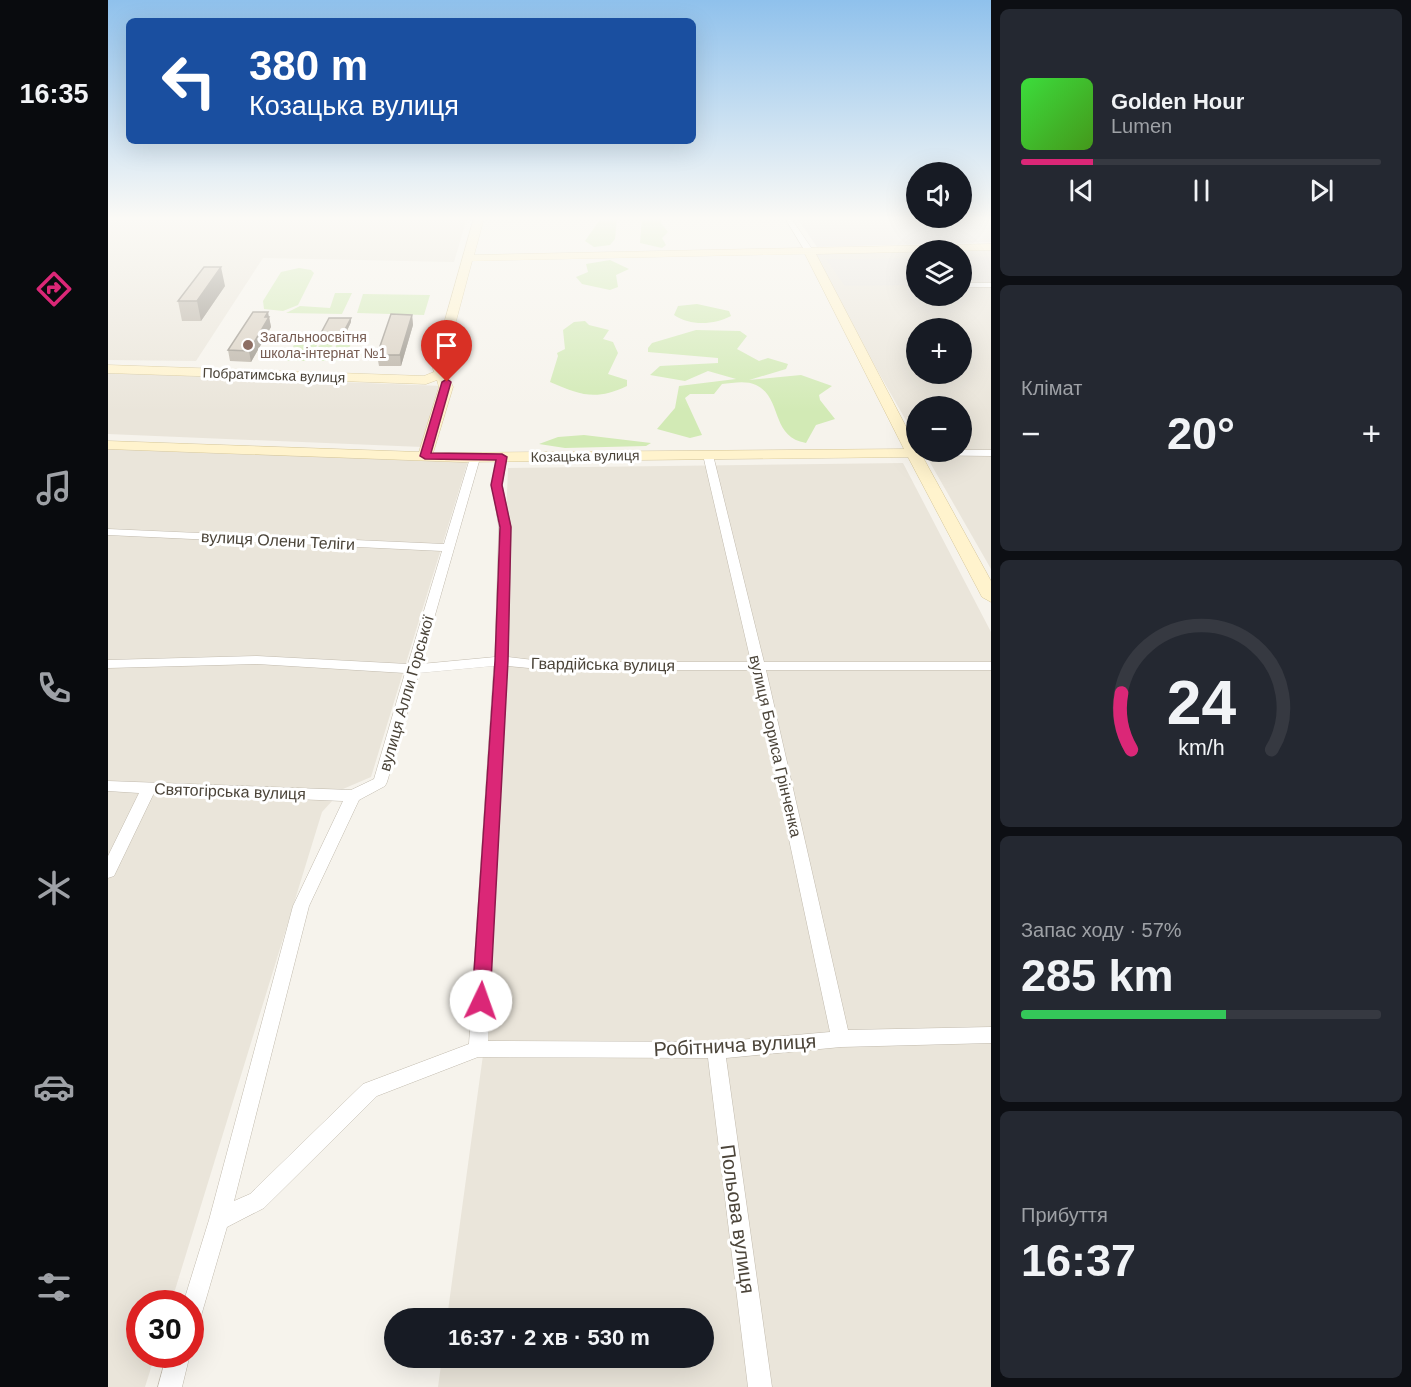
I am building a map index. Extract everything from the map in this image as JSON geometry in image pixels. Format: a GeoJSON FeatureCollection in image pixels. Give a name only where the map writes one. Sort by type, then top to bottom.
{"type":"FeatureCollection","features":[{"type":"Feature","properties":{"kind":"street"},"geometry":{"type":"LineString","coordinates":[[425,456],[446,387],[447,382],[440,374],[438,366],[461,283]]}},
{"type":"Feature","properties":{"kind":"street"},"geometry":{"type":"LineString","coordinates":[[825,283],[906,439]]}},
{"type":"Feature","properties":{"kind":"street"},"geometry":{"type":"LineString","coordinates":[[972,285],[991,285]]}},
{"type":"Feature","properties":{"kind":"street","name":"Побратимська вулиця"},"geometry":{"type":"LineString","coordinates":[[108,369],[426,380],[440,374]]}},
{"type":"Feature","properties":{"kind":"street","name":"Козацька вулиця"},"geometry":{"type":"LineString","coordinates":[[108,445],[475,458],[906,453]]}},
{"type":"Feature","properties":{"kind":"street","name":"Козацька вулиця"},"geometry":{"type":"LineString","coordinates":[[972,453],[991,453]]}},
{"type":"Feature","properties":{"kind":"street","name":"вулиця Бориса Грінченка"},"geometry":{"type":"LineString","coordinates":[[708,455],[759,665],[841,1038]]}},
{"type":"Feature","properties":{"kind":"street"},"geometry":{"type":"LineString","coordinates":[[219,1220],[257,1201],[370,1090],[478,1049],[501,661],[505,527],[496,485],[502,457]]}},
{"type":"Feature","properties":{"kind":"street","name":"вулиця Алли Горської"},"geometry":{"type":"LineString","coordinates":[[353,796],[381,782],[475,458]]}},
{"type":"Feature","properties":{"kind":"street"},"geometry":{"type":"LineString","coordinates":[[918,462],[991,597]]}},
{"type":"Feature","properties":{"kind":"street","name":"вулиця Олени Теліги"},"geometry":{"type":"LineString","coordinates":[[108,532],[449,549]]}},
{"type":"Feature","properties":{"kind":"street","name":"Гвардійська вулиця"},"geometry":{"type":"LineString","coordinates":[[108,664],[257,660],[414,669],[501,661],[550,666],[991,666]]}},
{"type":"Feature","properties":{"kind":"street","name":"Святогірська вулиця"},"geometry":{"type":"LineString","coordinates":[[108,786],[353,796]]}},
{"type":"Feature","properties":{"kind":"street"},"geometry":{"type":"LineString","coordinates":[[108,873],[149,788]]}},
{"type":"Feature","properties":{"kind":"street"},"geometry":{"type":"LineString","coordinates":[[198,1290],[219,1220],[301,906],[353,796]]}},
{"type":"Feature","properties":{"kind":"street","name":"Робітнича вулиця"},"geometry":{"type":"LineString","coordinates":[[478,1049],[716,1050],[841,1038],[991,1035]]}},
{"type":"Feature","properties":{"kind":"street","name":"Польова вулиця"},"geometry":{"type":"LineString","coordinates":[[716,1050],[760,1387]]}},
{"type":"Feature","properties":{"kind":"street"},"geometry":{"type":"LineString","coordinates":[[170,1387],[175,1368]]}},
{"type":"Feature","properties":{"kind":"shaded area"},"geometry":{"type":"Polygon","coordinates":[[[108,283],[247,283],[196,361],[108,360],[108,283]]]}},
{"type":"Feature","properties":{"kind":"shaded area"},"geometry":{"type":"Polygon","coordinates":[[[827,283],[906,283],[906,306],[972,306],[972,283],[991,283],[991,569],[930,462],[972,462],[972,396],[906,396],[906,420],[827,283]]]}},
{"type":"Feature","properties":{"kind":"shaded area"},"geometry":{"type":"Polygon","coordinates":[[[843,283],[906,283],[906,285],[845,286],[843,283]]]}},
{"type":"Feature","properties":{"kind":"shaded area"},"geometry":{"type":"Polygon","coordinates":[[[108,373],[443,386],[422,447],[108,434],[108,373]]]}},
{"type":"Feature","properties":{"kind":"shaded area"},"geometry":{"type":"Polygon","coordinates":[[[108,448],[468,461],[371,777],[343,789],[322,812],[175,1290],[126,1290],[126,1368],[151,1368],[145,1387],[108,1387],[108,448]]]}},
{"type":"Feature","properties":{"kind":"shaded area"},"geometry":{"type":"Polygon","coordinates":[[[903,463],[991,632],[991,1387],[438,1387],[441,1368],[714,1368],[714,1308],[448,1308],[486,1033],[508,468],[903,463]]]}},
{"type":"Feature","properties":{"kind":"green space"},"geometry":{"type":"Polygon","coordinates":[[[274,283],[309,283],[298,305],[283,311],[264,309],[263,301],[274,283]]]}},
{"type":"Feature","properties":{"kind":"green space"},"geometry":{"type":"Polygon","coordinates":[[[617,283],[618,287],[610,290],[582,284],[617,283]]]}},
{"type":"Feature","properties":{"kind":"green space"},"geometry":{"type":"Polygon","coordinates":[[[335,293],[352,293],[342,314],[286,313],[300,306],[330,308],[335,293]]]}},
{"type":"Feature","properties":{"kind":"green space"},"geometry":{"type":"Polygon","coordinates":[[[363,294],[430,295],[424,315],[357,313],[363,294]]]}},
{"type":"Feature","properties":{"kind":"green space"},"geometry":{"type":"Polygon","coordinates":[[[697,304],[729,311],[731,316],[717,321],[695,323],[674,315],[678,306],[697,304]]]}},
{"type":"Feature","properties":{"kind":"green space"},"geometry":{"type":"Polygon","coordinates":[[[585,321],[589,325],[609,330],[603,339],[613,342],[618,353],[608,374],[627,380],[627,386],[597,395],[580,393],[550,382],[557,353],[565,349],[563,330],[574,322],[585,321]]]}},
{"type":"Feature","properties":{"kind":"green space"},"geometry":{"type":"Polygon","coordinates":[[[696,330],[740,331],[747,336],[737,349],[759,361],[768,358],[788,364],[786,369],[749,380],[801,375],[832,386],[819,395],[820,400],[835,419],[816,425],[806,443],[795,439],[781,425],[764,391],[752,383],[739,382],[722,384],[714,394],[690,394],[685,398],[702,435],[690,438],[657,429],[675,408],[679,386],[736,379],[708,371],[685,381],[650,375],[660,366],[718,363],[718,358],[648,352],[652,343],[696,330]]]}},
{"type":"Feature","properties":{"kind":"green space"},"geometry":{"type":"Polygon","coordinates":[[[296,340],[319,340],[315,350],[323,350],[318,346],[327,343],[333,346],[325,350],[334,351],[338,341],[352,341],[344,361],[287,361],[296,340]]]}},
{"type":"Feature","properties":{"kind":"green space"},"geometry":{"type":"Polygon","coordinates":[[[584,435],[651,443],[646,446],[565,448],[539,444],[558,437],[584,435]]]}},
{"type":"Feature","properties":{"kind":"building"},"geometry":{"type":"Polygon","coordinates":[[[192,283],[210,283],[197,301],[178,301],[192,283]]]}},
{"type":"Feature","properties":{"kind":"building"},"geometry":{"type":"Polygon","coordinates":[[[253,312],[268,312],[265,317],[269,317],[249,351],[228,350],[253,312]]]}},
{"type":"Feature","properties":{"kind":"building"},"geometry":{"type":"Polygon","coordinates":[[[391,314],[412,315],[400,355],[377,355],[391,314]]]}},
{"type":"Feature","properties":{"kind":"building"},"geometry":{"type":"Polygon","coordinates":[[[329,318],[351,318],[343,333],[321,333],[329,318]]]}},
{"type":"Feature","properties":{"kind":"place","name":"Загальноосвітня школа-інтернат №1"},"geometry":{"type":"Point","coordinates":[248,345]}},
{"type":"Feature","properties":{"kind":"route"},"geometry":{"type":"LineString","coordinates":[[447,382],[425,456],[502,457],[496,485],[505,527],[501,661],[481,1001]]}}]}
